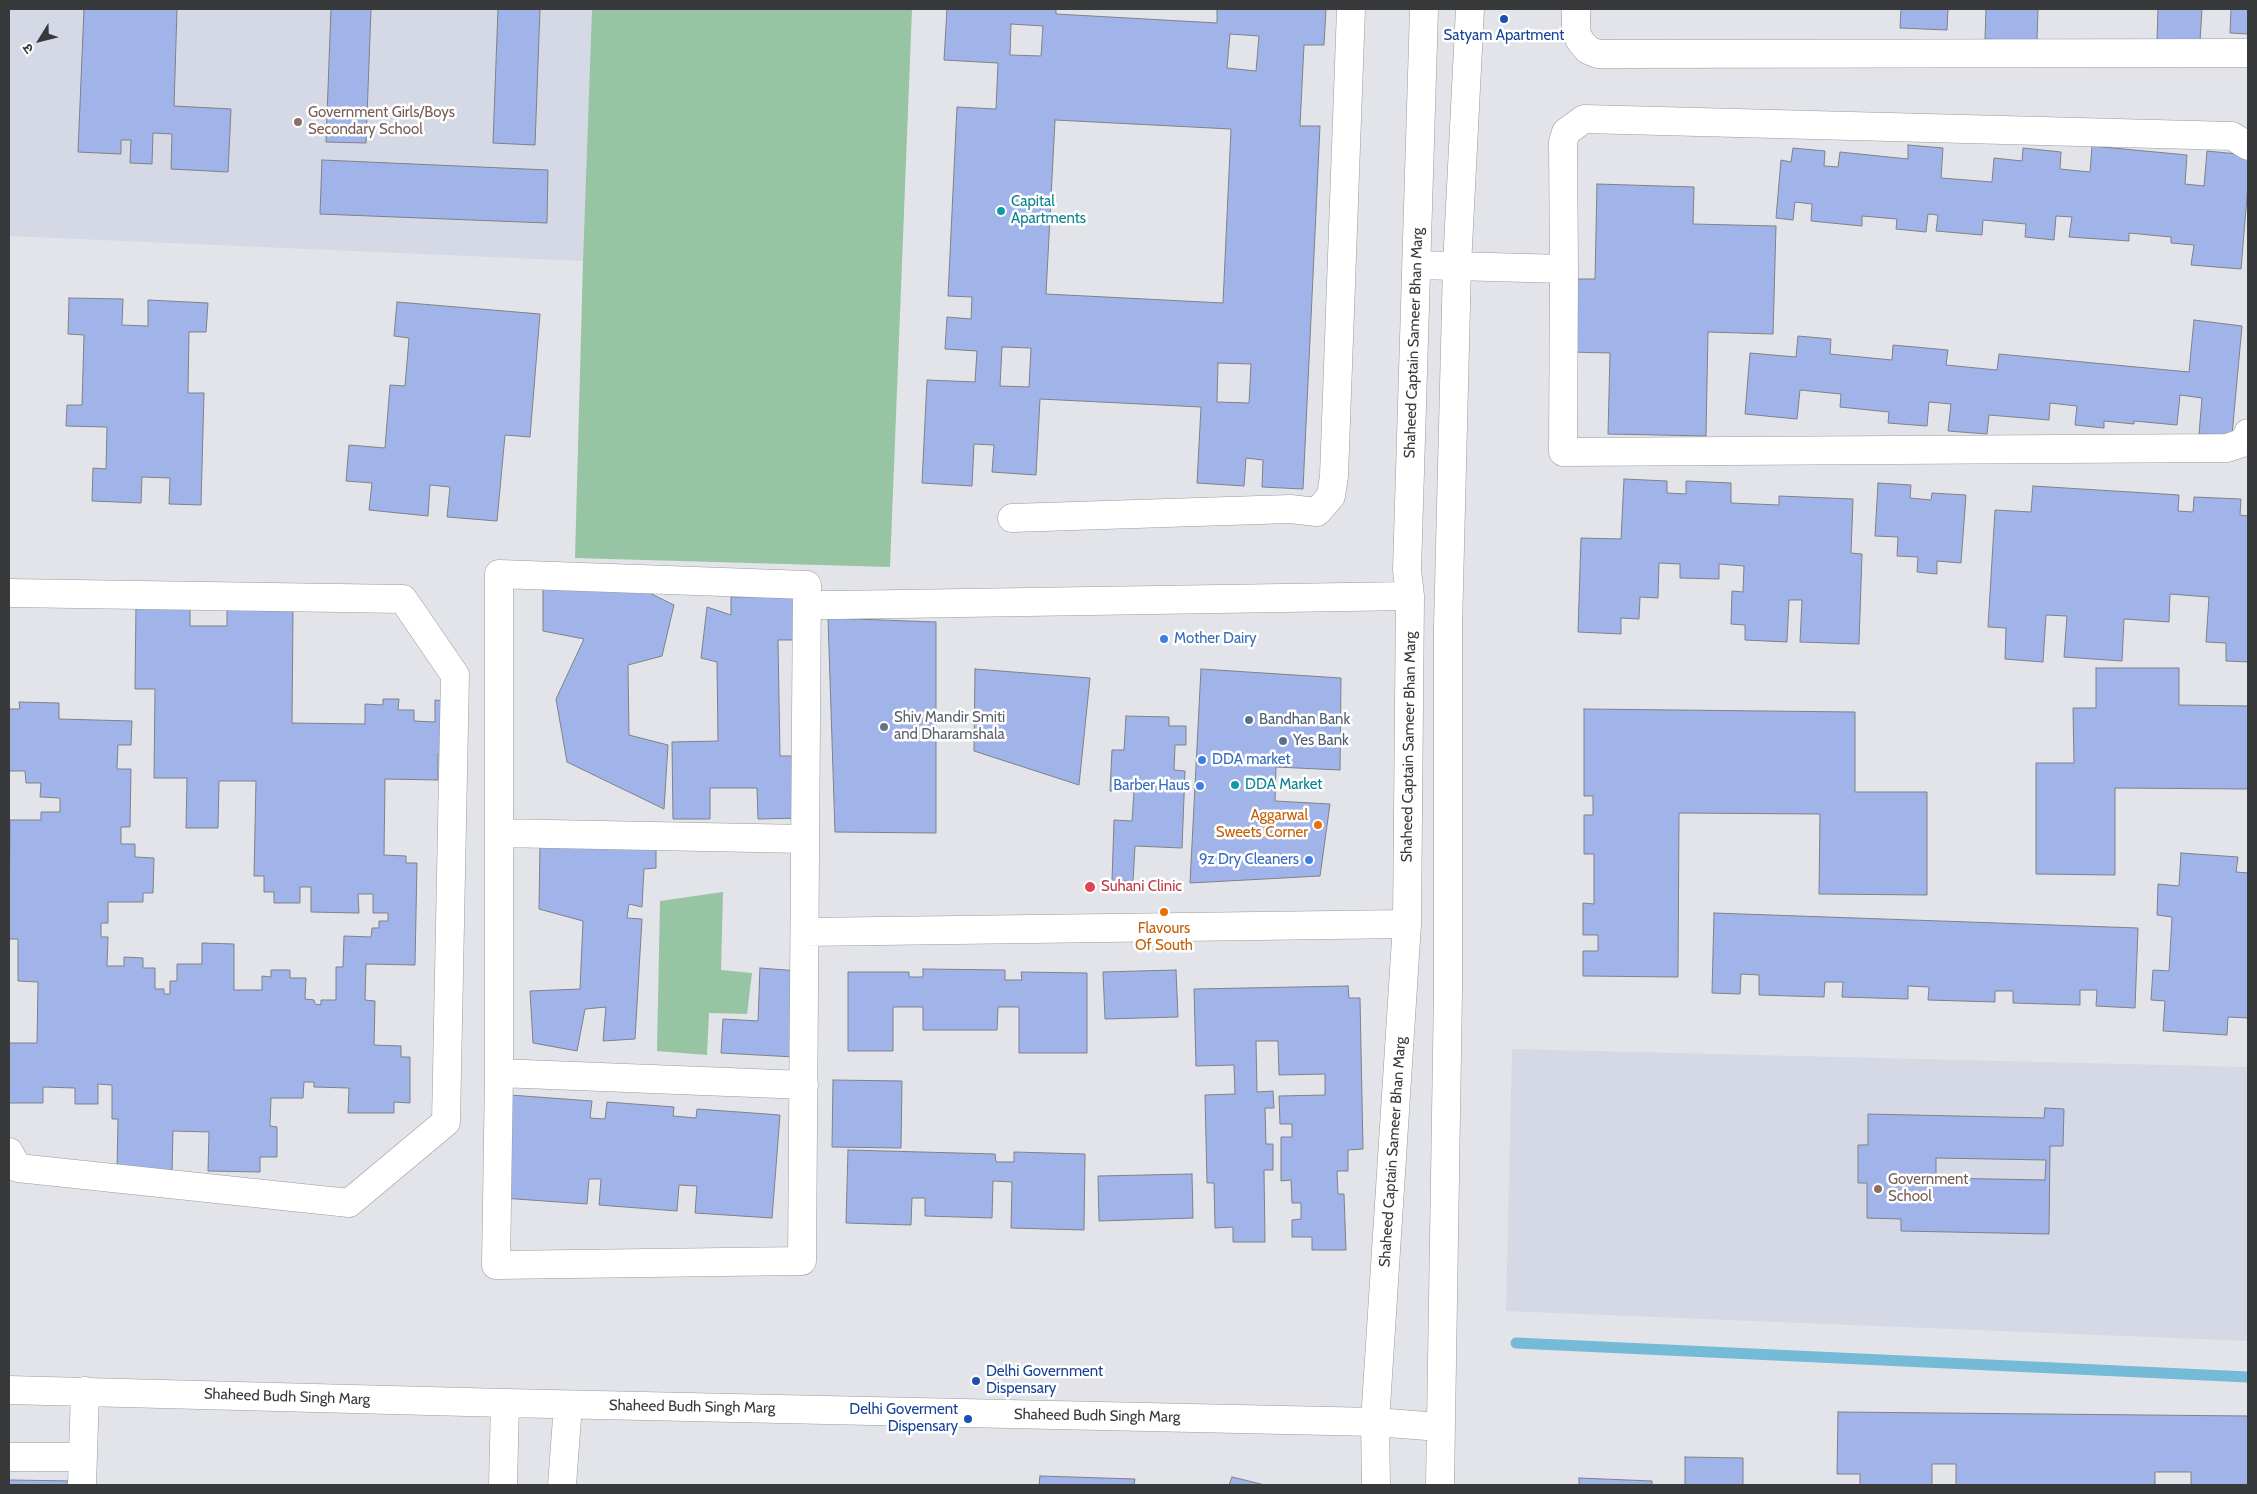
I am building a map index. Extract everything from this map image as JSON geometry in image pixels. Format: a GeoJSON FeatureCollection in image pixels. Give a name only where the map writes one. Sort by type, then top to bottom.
{"type":"FeatureCollection","features":[{"type":"Feature","properties":{"kind":"street"},"geometry":{"type":"LineString","coordinates":[[1012,518],[1290,509],[1317,512],[1331,496],[1334,476],[1351,9]]}},
{"type":"Feature","properties":{"kind":"street","name":"Shaheed Captain Sameer Bhan Marg"},"geometry":{"type":"LineString","coordinates":[[1376,1485],[1376,1422],[1407,924],[1410,596],[1408,570],[1424,9]]}},
{"type":"Feature","properties":{"kind":"street"},"geometry":{"type":"LineString","coordinates":[[1440,1485],[1448,991],[1448,627],[1457,266],[1470,9]]}},
{"type":"Feature","properties":{"kind":"street"},"geometry":{"type":"LineString","coordinates":[[1576,9],[1576,33],[1588,50],[1598,54],[2248,53]]}},
{"type":"Feature","properties":{"kind":"street"},"geometry":{"type":"LineString","coordinates":[[2248,146],[2232,136],[1584,119],[1566,132],[1563,142],[1563,452],[2227,448],[2239,444],[2246,439],[2248,433]]}},
{"type":"Feature","properties":{"kind":"street"},"geometry":{"type":"LineString","coordinates":[[1416,265],[1564,269]]}},
{"type":"Feature","properties":{"kind":"street"},"geometry":{"type":"LineString","coordinates":[[499,574],[807,585],[813,607],[805,839],[802,1260],[496,1265],[499,1073],[498,833],[499,574]]}},
{"type":"Feature","properties":{"kind":"street"},"geometry":{"type":"LineString","coordinates":[[9,593],[403,599],[455,675],[446,1122],[349,1202],[18,1168],[9,1152]]}},
{"type":"Feature","properties":{"kind":"street"},"geometry":{"type":"LineString","coordinates":[[813,607],[1410,596]]}},
{"type":"Feature","properties":{"kind":"street"},"geometry":{"type":"LineString","coordinates":[[498,833],[805,839]]}},
{"type":"Feature","properties":{"kind":"street"},"geometry":{"type":"LineString","coordinates":[[804,932],[1407,924]]}},
{"type":"Feature","properties":{"kind":"street"},"geometry":{"type":"LineString","coordinates":[[499,1073],[804,1085]]}},
{"type":"Feature","properties":{"kind":"street","name":"Shaheed Budh Singh Marg"},"geometry":{"type":"LineString","coordinates":[[9,1390],[568,1405],[1376,1422],[1440,1427]]}},
{"type":"Feature","properties":{"kind":"street"},"geometry":{"type":"LineString","coordinates":[[82,1485],[85,1391]]}},
{"type":"Feature","properties":{"kind":"street"},"geometry":{"type":"LineString","coordinates":[[503,1485],[505,1403]]}},
{"type":"Feature","properties":{"kind":"street"},"geometry":{"type":"LineString","coordinates":[[562,1485],[568,1405]]}},
{"type":"Feature","properties":{"kind":"street"},"geometry":{"type":"LineString","coordinates":[[9,1457],[83,1457]]}},
{"type":"Feature","properties":{"kind":"shaded area","name":"Government Girls/Boys Secondary School"},"geometry":{"type":"Polygon","coordinates":[[[9,9],[592,9],[583,261],[9,236],[9,9]]]}},
{"type":"Feature","properties":{"kind":"shaded area","name":"Government School"},"geometry":{"type":"Polygon","coordinates":[[[1512,1049],[2248,1067],[2248,1341],[1506,1311],[1512,1049]]]}},
{"type":"Feature","properties":{"kind":"green space"},"geometry":{"type":"Polygon","coordinates":[[[592,9],[912,9],[890,567],[575,558],[592,9]]]}},
{"type":"Feature","properties":{"kind":"green space"},"geometry":{"type":"Polygon","coordinates":[[[723,892],[721,970],[752,973],[747,1014],[709,1013],[707,1055],[657,1051],[660,901],[723,892]]]}},
{"type":"Feature","properties":{"kind":"building"},"geometry":{"type":"Polygon","coordinates":[[[84,9],[177,9],[174,106],[231,109],[228,172],[171,169],[172,134],[153,133],[152,164],[130,163],[131,140],[121,140],[121,154],[78,152],[84,9]]]}},
{"type":"Feature","properties":{"kind":"building"},"geometry":{"type":"Polygon","coordinates":[[[331,9],[371,9],[366,143],[326,142],[331,9]]]}},
{"type":"Feature","properties":{"kind":"building"},"geometry":{"type":"Polygon","coordinates":[[[498,9],[540,9],[535,145],[493,143],[498,9]]]}},
{"type":"Feature","properties":{"kind":"building","name":"Capital Apartments"},"geometry":{"type":"Polygon","coordinates":[[[947,9],[1056,9],[1056,14],[1217,23],[1217,9],[1326,9],[1324,45],[1304,45],[1300,126],[1320,126],[1303,489],[1262,487],[1263,460],[1246,458],[1244,486],[1197,483],[1201,407],[1040,399],[1036,475],[992,472],[994,445],[974,444],[972,486],[922,483],[927,380],[975,382],[977,351],[945,349],[947,317],[971,319],[972,297],[948,296],[957,107],[996,109],[998,63],[944,60],[947,9]],[[1011,24],[1010,55],[1041,56],[1043,26],[1011,24]],[[1230,34],[1227,68],[1256,71],[1259,36],[1230,34]],[[1055,120],[1046,294],[1223,303],[1231,129],[1055,120]],[[1002,347],[1000,386],[1029,387],[1031,348],[1002,347]],[[1218,363],[1217,402],[1249,403],[1251,364],[1218,363]]]}},
{"type":"Feature","properties":{"kind":"building"},"geometry":{"type":"Polygon","coordinates":[[[1901,9],[1948,9],[1947,30],[1900,28],[1901,9]]]}},
{"type":"Feature","properties":{"kind":"building"},"geometry":{"type":"Polygon","coordinates":[[[1986,9],[2038,9],[2037,41],[1985,39],[1986,9]]]}},
{"type":"Feature","properties":{"kind":"building"},"geometry":{"type":"Polygon","coordinates":[[[2158,9],[2202,9],[2200,41],[2157,40],[2158,9]]]}},
{"type":"Feature","properties":{"kind":"building"},"geometry":{"type":"Polygon","coordinates":[[[2231,9],[2248,9],[2248,34],[2230,33],[2231,9]]]}},
{"type":"Feature","properties":{"kind":"building"},"geometry":{"type":"Polygon","coordinates":[[[1908,145],[1943,148],[1941,178],[1992,182],[1994,158],[2022,161],[2023,148],[2061,152],[2060,169],[2090,172],[2092,146],[2187,155],[2185,184],[2204,186],[2207,151],[2248,155],[2248,185],[2241,269],[2191,265],[2194,245],[2171,243],[2171,237],[2129,233],[2129,241],[2069,237],[2072,217],[2056,216],[2054,240],[2025,237],[2026,224],[1983,220],[1982,235],[1936,231],[1938,215],[1928,214],[1926,232],[1896,229],[1897,219],[1862,216],[1862,226],[1811,221],[1812,204],[1795,202],[1793,220],[1776,218],[1781,160],[1791,162],[1793,148],[1825,151],[1824,166],[1838,167],[1840,152],[1908,159],[1908,145]]]}},
{"type":"Feature","properties":{"kind":"building"},"geometry":{"type":"Polygon","coordinates":[[[322,160],[548,170],[547,223],[320,214],[322,160]]]}},
{"type":"Feature","properties":{"kind":"building"},"geometry":{"type":"Polygon","coordinates":[[[1597,184],[1694,187],[1693,224],[1776,226],[1773,334],[1708,332],[1706,436],[1608,434],[1610,353],[1570,352],[1572,279],[1595,279],[1597,184]]]}},
{"type":"Feature","properties":{"kind":"building"},"geometry":{"type":"Polygon","coordinates":[[[69,298],[123,299],[122,325],[148,326],[148,300],[208,303],[206,332],[189,332],[188,393],[204,393],[201,505],[169,504],[170,478],[142,477],[141,503],[92,501],[93,468],[106,469],[107,427],[66,426],[67,405],[82,405],[84,335],[68,334],[69,298]]]}},
{"type":"Feature","properties":{"kind":"building"},"geometry":{"type":"Polygon","coordinates":[[[397,302],[540,314],[530,437],[505,435],[497,521],[447,517],[450,487],[430,485],[428,516],[369,510],[372,483],[346,481],[349,445],[385,448],[390,385],[405,386],[409,338],[394,336],[397,302]]]}},
{"type":"Feature","properties":{"kind":"building"},"geometry":{"type":"Polygon","coordinates":[[[2194,320],[2242,326],[2232,435],[2199,434],[2202,398],[2180,395],[2177,425],[2134,421],[2134,424],[2104,421],[2104,428],[2075,425],[2077,406],[2050,403],[2049,420],[1989,415],[1987,434],[1948,431],[1951,404],[1929,402],[1927,426],[1888,423],[1889,412],[1840,407],[1841,394],[1800,390],[1797,419],[1745,414],[1750,353],[1796,357],[1798,336],[1831,339],[1830,354],[1892,360],[1893,345],[1948,350],[1946,365],[1997,370],[1999,354],[2189,372],[2194,320]]]}},
{"type":"Feature","properties":{"kind":"building"},"geometry":{"type":"Polygon","coordinates":[[[1624,479],[1667,481],[1667,493],[1686,494],[1686,481],[1731,483],[1731,503],[1779,505],[1779,496],[1853,499],[1851,553],[1862,554],[1859,644],[1800,642],[1802,600],[1789,600],[1787,642],[1745,640],[1745,625],[1731,624],[1732,591],[1743,592],[1744,566],[1719,564],[1719,579],[1680,578],[1680,564],[1659,563],[1658,598],[1640,597],[1639,619],[1621,618],[1621,634],[1578,632],[1581,538],[1621,539],[1624,479]]]}},
{"type":"Feature","properties":{"kind":"building"},"geometry":{"type":"Polygon","coordinates":[[[1878,483],[1911,485],[1910,498],[1931,500],[1932,493],[1966,495],[1961,563],[1937,561],[1937,574],[1917,572],[1918,557],[1897,556],[1898,537],[1875,536],[1878,483]]]}},
{"type":"Feature","properties":{"kind":"building"},"geometry":{"type":"Polygon","coordinates":[[[2033,486],[2179,495],[2178,511],[2193,512],[2194,497],[2241,499],[2240,515],[2248,516],[2248,662],[2226,661],[2226,643],[2206,642],[2209,597],[2170,594],[2169,622],[2124,619],[2122,661],[2064,657],[2067,616],[2046,615],[2043,662],[2005,659],[2006,628],[1988,627],[1995,510],[2031,512],[2033,486]]]}},
{"type":"Feature","properties":{"kind":"building"},"geometry":{"type":"Polygon","coordinates":[[[543,581],[629,583],[674,605],[662,656],[628,665],[629,735],[668,745],[664,809],[567,762],[556,699],[584,639],[543,631],[543,581]]]}},
{"type":"Feature","properties":{"kind":"building"},"geometry":{"type":"Polygon","coordinates":[[[801,596],[801,640],[778,640],[780,756],[803,756],[804,818],[758,819],[757,788],[710,788],[710,819],[673,819],[672,742],[718,741],[717,662],[701,658],[707,607],[731,615],[731,597],[801,596]]]}},
{"type":"Feature","properties":{"kind":"building"},"geometry":{"type":"Polygon","coordinates":[[[136,605],[190,606],[190,626],[227,626],[227,610],[293,611],[292,723],[365,724],[365,704],[383,705],[383,699],[399,699],[398,710],[414,710],[414,721],[435,722],[435,700],[448,701],[448,753],[438,754],[438,780],[385,779],[384,855],[406,856],[406,863],[417,863],[415,965],[366,964],[365,1000],[375,1001],[374,1045],[401,1046],[401,1057],[410,1057],[410,1103],[394,1102],[394,1113],[348,1113],[349,1088],[314,1087],[314,1082],[304,1082],[303,1098],[271,1098],[270,1126],[277,1127],[277,1157],[260,1157],[260,1172],[208,1171],[209,1132],[173,1131],[172,1171],[117,1170],[118,1119],[112,1119],[112,1085],[98,1084],[98,1104],[75,1104],[75,1088],[43,1087],[43,1103],[9,1103],[9,1043],[37,1043],[38,982],[18,981],[18,939],[9,939],[10,820],[41,820],[41,812],[60,812],[60,798],[40,797],[41,783],[26,783],[25,771],[9,771],[9,709],[20,709],[19,702],[59,703],[59,719],[132,721],[131,745],[118,745],[117,769],[131,769],[130,827],[121,827],[121,844],[135,844],[135,857],[154,858],[153,893],[143,893],[143,902],[108,902],[108,923],[101,923],[101,937],[108,937],[107,966],[124,966],[124,957],[143,958],[143,968],[155,968],[155,989],[164,989],[164,994],[170,994],[170,981],[177,981],[177,964],[202,964],[202,943],[234,944],[234,990],[262,990],[262,976],[271,977],[271,970],[290,970],[290,978],[306,978],[305,999],[314,1000],[315,1004],[321,1005],[321,1000],[336,1000],[336,967],[343,967],[344,936],[371,937],[372,928],[379,928],[379,921],[388,921],[388,913],[373,913],[373,894],[358,894],[359,913],[311,912],[311,887],[300,887],[300,903],[274,903],[274,892],[264,892],[264,876],[254,876],[256,781],[219,781],[218,828],[186,828],[187,778],[154,778],[155,689],[135,689],[136,605]]]}},
{"type":"Feature","properties":{"kind":"building","name":"Shiv Mandir Smiti and Dharamshala"},"geometry":{"type":"Polygon","coordinates":[[[828,618],[936,622],[936,833],[835,832],[828,618]]]}},
{"type":"Feature","properties":{"kind":"building"},"geometry":{"type":"Polygon","coordinates":[[[2096,668],[2179,668],[2179,705],[2248,706],[2248,789],[2115,788],[2115,875],[2036,874],[2036,763],[2074,763],[2073,708],[2096,708],[2096,668]]]}},
{"type":"Feature","properties":{"kind":"building"},"geometry":{"type":"Polygon","coordinates":[[[975,669],[1090,678],[1079,785],[974,751],[975,669]]]}},
{"type":"Feature","properties":{"kind":"building","name":"DDA Market"},"geometry":{"type":"Polygon","coordinates":[[[1201,669],[1341,678],[1340,770],[1276,767],[1275,801],[1330,804],[1320,876],[1190,883],[1201,669]]]}},
{"type":"Feature","properties":{"kind":"building"},"geometry":{"type":"Polygon","coordinates":[[[1584,709],[1855,712],[1855,792],[1927,792],[1927,895],[1819,894],[1820,814],[1679,813],[1678,977],[1583,976],[1583,951],[1598,951],[1598,935],[1583,935],[1583,903],[1594,904],[1594,854],[1584,854],[1584,815],[1593,815],[1593,796],[1584,796],[1584,709]]]}},
{"type":"Feature","properties":{"kind":"building"},"geometry":{"type":"Polygon","coordinates":[[[1126,716],[1169,717],[1169,726],[1186,726],[1186,745],[1175,745],[1174,770],[1185,771],[1182,848],[1135,846],[1133,881],[1112,881],[1114,820],[1132,821],[1134,792],[1110,791],[1112,750],[1124,750],[1126,716]]]}},
{"type":"Feature","properties":{"kind":"building"},"geometry":{"type":"Polygon","coordinates":[[[656,838],[656,868],[644,869],[642,907],[629,904],[627,918],[642,919],[635,1039],[603,1041],[606,1007],[585,1009],[577,1051],[533,1043],[530,991],[580,989],[583,921],[539,909],[540,842],[656,838]]]}},
{"type":"Feature","properties":{"kind":"building"},"geometry":{"type":"Polygon","coordinates":[[[2181,853],[2238,857],[2236,872],[2248,873],[2248,1018],[2228,1017],[2227,1035],[2163,1031],[2165,1001],[2151,1000],[2153,970],[2169,971],[2172,917],[2157,915],[2158,884],[2179,886],[2181,853]]]}},
{"type":"Feature","properties":{"kind":"building"},"geometry":{"type":"Polygon","coordinates":[[[1714,913],[2138,928],[2135,1008],[2096,1006],[2097,990],[2080,990],[2080,1005],[2013,1003],[2013,991],[1995,991],[1995,1002],[1928,1000],[1929,987],[1908,986],[1908,999],[1842,997],[1843,982],[1825,982],[1824,997],[1759,995],[1759,975],[1741,974],[1740,994],[1712,993],[1714,913]]]}},
{"type":"Feature","properties":{"kind":"building"},"geometry":{"type":"Polygon","coordinates":[[[760,968],[798,971],[794,1057],[721,1053],[723,1019],[758,1021],[760,968]]]}},
{"type":"Feature","properties":{"kind":"building"},"geometry":{"type":"Polygon","coordinates":[[[923,969],[1005,970],[1005,980],[1022,980],[1021,972],[1087,973],[1087,1053],[1019,1053],[1019,1007],[998,1007],[997,1030],[923,1030],[923,1007],[893,1007],[893,1051],[848,1051],[848,972],[909,972],[909,977],[923,977],[923,969]]]}},
{"type":"Feature","properties":{"kind":"building"},"geometry":{"type":"Polygon","coordinates":[[[1176,970],[1178,1017],[1105,1019],[1103,972],[1176,970]]]}},
{"type":"Feature","properties":{"kind":"building"},"geometry":{"type":"Polygon","coordinates":[[[1348,986],[1349,998],[1360,998],[1363,1149],[1348,1150],[1348,1171],[1337,1171],[1338,1194],[1344,1194],[1346,1250],[1312,1250],[1312,1237],[1292,1237],[1292,1220],[1301,1219],[1301,1203],[1292,1203],[1291,1180],[1281,1181],[1281,1137],[1292,1137],[1292,1124],[1280,1124],[1279,1096],[1325,1095],[1325,1074],[1279,1075],[1278,1041],[1256,1041],[1257,1092],[1273,1091],[1274,1108],[1265,1108],[1266,1144],[1273,1144],[1273,1170],[1264,1170],[1265,1242],[1233,1242],[1233,1227],[1215,1228],[1214,1183],[1207,1183],[1205,1095],[1235,1094],[1234,1065],[1196,1066],[1194,989],[1348,986]]]}},
{"type":"Feature","properties":{"kind":"building"},"geometry":{"type":"Polygon","coordinates":[[[833,1080],[902,1081],[901,1148],[832,1147],[833,1080]]]}},
{"type":"Feature","properties":{"kind":"building"},"geometry":{"type":"Polygon","coordinates":[[[510,1095],[592,1101],[590,1118],[605,1119],[607,1102],[674,1107],[673,1116],[696,1118],[697,1109],[780,1115],[772,1218],[695,1213],[697,1186],[679,1185],[677,1211],[599,1205],[601,1179],[589,1179],[587,1204],[502,1198],[510,1095]]]}},
{"type":"Feature","properties":{"kind":"building"},"geometry":{"type":"Polygon","coordinates":[[[2045,1108],[2064,1109],[2063,1146],[2050,1146],[2049,1234],[1901,1231],[1901,1219],[1867,1218],[1867,1183],[1858,1183],[1858,1145],[1868,1145],[1868,1114],[2044,1118],[2045,1108]],[[1936,1158],[1936,1178],[2045,1180],[2046,1160],[1936,1158]]]}},
{"type":"Feature","properties":{"kind":"building"},"geometry":{"type":"Polygon","coordinates":[[[848,1150],[995,1154],[996,1162],[1014,1162],[1014,1152],[1085,1154],[1084,1230],[1011,1228],[1012,1182],[993,1181],[992,1218],[925,1216],[925,1198],[912,1198],[911,1225],[846,1223],[848,1150]]]}},
{"type":"Feature","properties":{"kind":"building"},"geometry":{"type":"Polygon","coordinates":[[[1192,1174],[1193,1218],[1099,1221],[1098,1176],[1192,1174]]]}},
{"type":"Feature","properties":{"kind":"building"},"geometry":{"type":"Polygon","coordinates":[[[1838,1412],[2248,1416],[2248,1485],[2191,1485],[2191,1472],[2155,1472],[2155,1485],[1956,1485],[1956,1464],[1932,1464],[1932,1485],[1860,1485],[1860,1474],[1837,1474],[1838,1412]]]}},
{"type":"Feature","properties":{"kind":"building"},"geometry":{"type":"Polygon","coordinates":[[[1685,1457],[1743,1458],[1743,1485],[1685,1485],[1685,1457]]]}},
{"type":"Feature","properties":{"kind":"building"},"geometry":{"type":"Polygon","coordinates":[[[1040,1476],[1135,1479],[1134,1485],[1039,1485],[1040,1476]]]}},
{"type":"Feature","properties":{"kind":"building"},"geometry":{"type":"Polygon","coordinates":[[[1232,1477],[1265,1485],[1229,1485],[1232,1477]]]}},
{"type":"Feature","properties":{"kind":"building"},"geometry":{"type":"Polygon","coordinates":[[[1579,1478],[1652,1481],[1652,1485],[1579,1485],[1579,1478]]]}},
{"type":"Feature","properties":{"kind":"building"},"geometry":{"type":"Polygon","coordinates":[[[9,1480],[76,1481],[76,1485],[9,1485],[9,1480]]]}},
{"type":"Feature","properties":{"kind":"waterway"},"geometry":{"type":"LineString","coordinates":[[1516,1343],[2248,1377]]}},
{"type":"Feature","properties":{"kind":"place","name":"Satyam Apartment"},"geometry":{"type":"Point","coordinates":[1504,19]}},
{"type":"Feature","properties":{"kind":"place","name":"Government Girls/Boys Secondary School"},"geometry":{"type":"Point","coordinates":[298,122]}},
{"type":"Feature","properties":{"kind":"place","name":"Capital Apartments"},"geometry":{"type":"Point","coordinates":[1001,211]}},
{"type":"Feature","properties":{"kind":"place","name":"Mother Dairy"},"geometry":{"type":"Point","coordinates":[1164,639]}},
{"type":"Feature","properties":{"kind":"place","name":"Bandhan Bank"},"geometry":{"type":"Point","coordinates":[1249,720]}},
{"type":"Feature","properties":{"kind":"place","name":"Shiv Mandir Smiti and Dharamshala"},"geometry":{"type":"Point","coordinates":[884,727]}},
{"type":"Feature","properties":{"kind":"place","name":"Yes Bank"},"geometry":{"type":"Point","coordinates":[1283,741]}},
{"type":"Feature","properties":{"kind":"place","name":"DDA market"},"geometry":{"type":"Point","coordinates":[1202,760]}},
{"type":"Feature","properties":{"kind":"place","name":"DDA Market"},"geometry":{"type":"Point","coordinates":[1235,785]}},
{"type":"Feature","properties":{"kind":"place","name":"Barber Haus"},"geometry":{"type":"Point","coordinates":[1200,786]}},
{"type":"Feature","properties":{"kind":"place","name":"Aggarwal Sweets Corner"},"geometry":{"type":"Point","coordinates":[1318,825]}},
{"type":"Feature","properties":{"kind":"place","name":"9z Dry Cleaners"},"geometry":{"type":"Point","coordinates":[1309,860]}},
{"type":"Feature","properties":{"kind":"place","name":"Suhani Clinic"},"geometry":{"type":"Point","coordinates":[1090,887]}},
{"type":"Feature","properties":{"kind":"place","name":"Flavours Of South"},"geometry":{"type":"Point","coordinates":[1164,912]}},
{"type":"Feature","properties":{"kind":"place","name":"Government School"},"geometry":{"type":"Point","coordinates":[1878,1189]}},
{"type":"Feature","properties":{"kind":"place","name":"Delhi Government Dispensary"},"geometry":{"type":"Point","coordinates":[976,1381]}},
{"type":"Feature","properties":{"kind":"place","name":"Delhi Goverment Dispensary"},"geometry":{"type":"Point","coordinates":[968,1419]}}]}
